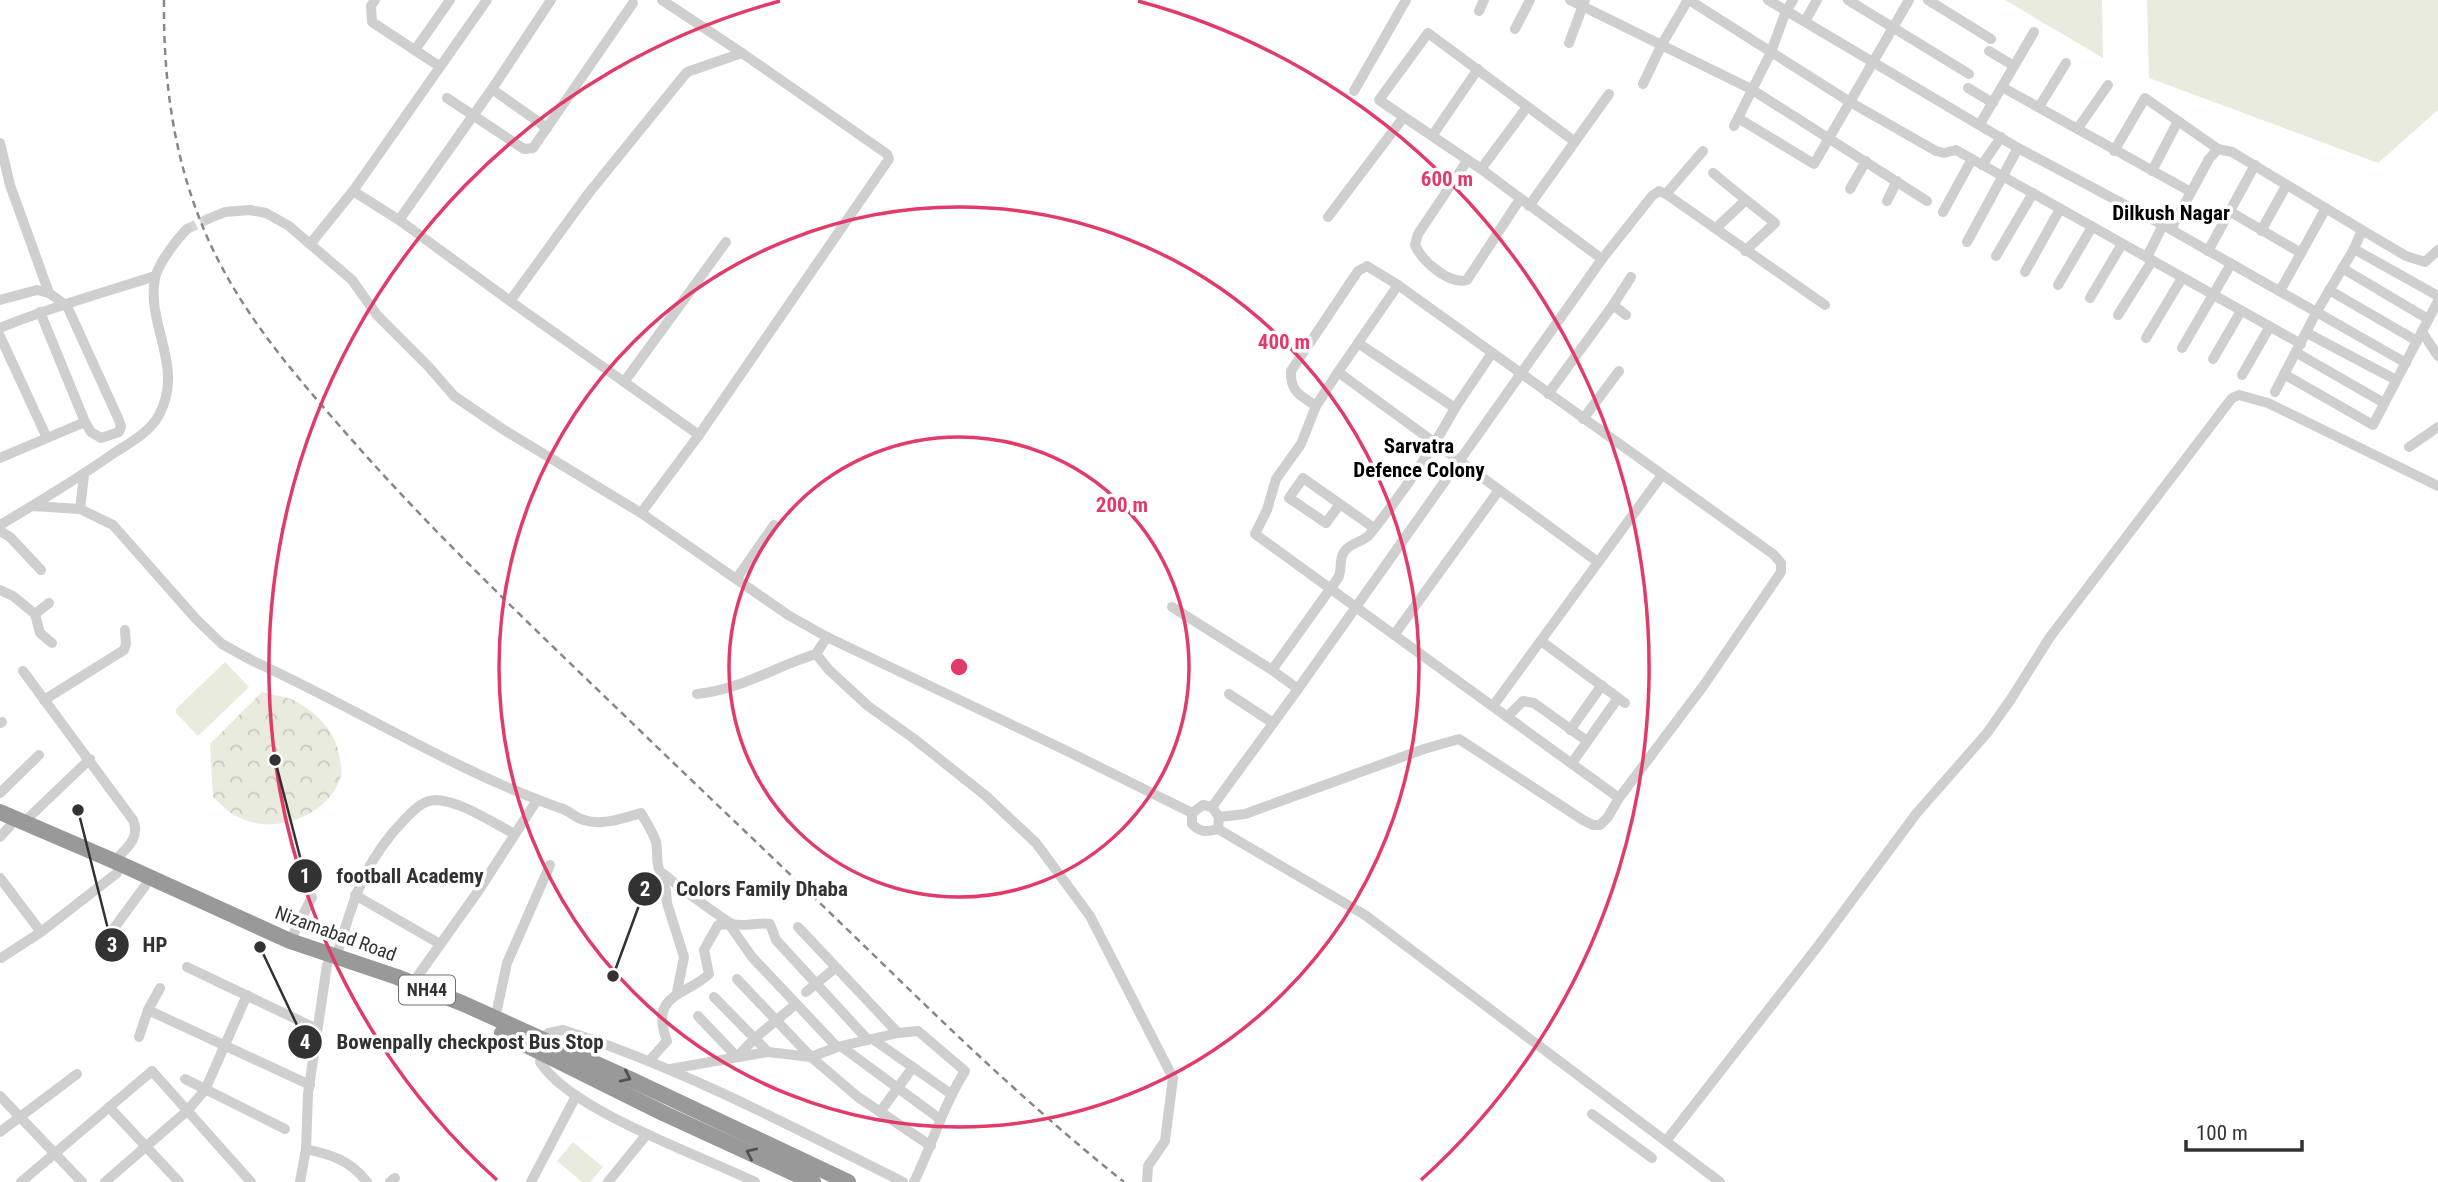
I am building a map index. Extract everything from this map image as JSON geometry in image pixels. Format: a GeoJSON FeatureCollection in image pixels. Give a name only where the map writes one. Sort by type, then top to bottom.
{"type":"FeatureCollection","features":[{"type":"Feature","properties":{"kind":"highway","name":"Nizamabad Road"},"geometry":{"type":"LineString","coordinates":[[0,812],[8,827],[116,867],[395,988],[632,1080],[848,1182]]}},
{"type":"Feature","properties":{"kind":"highway","name":"Nizamabad Road"},"geometry":{"type":"LineString","coordinates":[[116,867],[145,886],[251,934],[412,984],[495,1018],[663,1113],[813,1182]]}},
{"type":"Feature","properties":{"kind":"street"},"geometry":{"type":"LineString","coordinates":[[375,0],[371,6],[372,22],[439,66]]}},
{"type":"Feature","properties":{"kind":"street"},"geometry":{"type":"LineString","coordinates":[[415,50],[450,0]]}},
{"type":"Feature","properties":{"kind":"street"},"geometry":{"type":"LineString","coordinates":[[311,243],[353,191],[486,0]]}},
{"type":"Feature","properties":{"kind":"street"},"geometry":{"type":"LineString","coordinates":[[399,220],[551,0]]}},
{"type":"Feature","properties":{"kind":"street"},"geometry":{"type":"LineString","coordinates":[[641,513],[699,435],[889,159],[887,154],[742,52],[662,0]]}},
{"type":"Feature","properties":{"kind":"street"},"geometry":{"type":"LineString","coordinates":[[1354,90],[1406,0]]}},
{"type":"Feature","properties":{"kind":"street"},"geometry":{"type":"LineString","coordinates":[[1479,11],[1484,0]]}},
{"type":"Feature","properties":{"kind":"street"},"geometry":{"type":"LineString","coordinates":[[1516,29],[1530,0]]}},
{"type":"Feature","properties":{"kind":"street"},"geometry":{"type":"LineString","coordinates":[[1570,0],[1584,2],[1617,24],[1751,89],[1927,201]]}},
{"type":"Feature","properties":{"kind":"street"},"geometry":{"type":"LineString","coordinates":[[1643,84],[1662,44],[1688,0],[1850,102],[1941,153],[1956,150],[2269,327],[2384,404]]}},
{"type":"Feature","properties":{"kind":"street"},"geometry":{"type":"LineString","coordinates":[[1768,0],[2018,148],[2167,227],[2406,363]]}},
{"type":"Feature","properties":{"kind":"street"},"geometry":{"type":"LineString","coordinates":[[1793,0],[1736,122],[1814,164],[1909,0]]}},
{"type":"Feature","properties":{"kind":"street"},"geometry":{"type":"LineString","coordinates":[[1805,21],[1817,0]]}},
{"type":"Feature","properties":{"kind":"street"},"geometry":{"type":"LineString","coordinates":[[1928,0],[1991,39]]}},
{"type":"Feature","properties":{"kind":"street"},"geometry":{"type":"LineString","coordinates":[[1853,1],[1969,74]]}},
{"type":"Feature","properties":{"kind":"street"},"geometry":{"type":"LineString","coordinates":[[1569,43],[1584,2]]}},
{"type":"Feature","properties":{"kind":"street"},"geometry":{"type":"LineString","coordinates":[[447,98],[524,149],[533,148],[633,4]]}},
{"type":"Feature","properties":{"kind":"street"},"geometry":{"type":"LineString","coordinates":[[1980,124],[2034,32]]}},
{"type":"Feature","properties":{"kind":"street"},"geometry":{"type":"LineString","coordinates":[[1574,141],[1428,33],[1379,100],[1481,169],[1602,259]]}},
{"type":"Feature","properties":{"kind":"street"},"geometry":{"type":"LineString","coordinates":[[1989,51],[2014,66]]}},
{"type":"Feature","properties":{"kind":"street"},"geometry":{"type":"LineString","coordinates":[[510,301],[589,194],[687,72],[742,52]]}},
{"type":"Feature","properties":{"kind":"street"},"geometry":{"type":"LineString","coordinates":[[2039,107],[2066,63]]}},
{"type":"Feature","properties":{"kind":"street"},"geometry":{"type":"LineString","coordinates":[[1432,136],[1478,69]]}},
{"type":"Feature","properties":{"kind":"street"},"geometry":{"type":"LineString","coordinates":[[2078,128],[2108,85]]}},
{"type":"Feature","properties":{"kind":"street"},"geometry":{"type":"LineString","coordinates":[[2002,87],[2191,192]]}},
{"type":"Feature","properties":{"kind":"street"},"geometry":{"type":"LineString","coordinates":[[1968,88],[1993,103]]}},
{"type":"Feature","properties":{"kind":"street"},"geometry":{"type":"LineString","coordinates":[[492,89],[547,128]]}},
{"type":"Feature","properties":{"kind":"street"},"geometry":{"type":"LineString","coordinates":[[1467,161],[1418,234],[1415,246],[1424,259],[1458,282],[1466,280],[1609,94]]}},
{"type":"Feature","properties":{"kind":"street"},"geometry":{"type":"LineString","coordinates":[[2114,151],[2145,98],[2218,149],[2232,152],[2255,165],[2406,256],[2425,262],[2438,250]]}},
{"type":"Feature","properties":{"kind":"street"},"geometry":{"type":"LineString","coordinates":[[1481,169],[1527,107]]}},
{"type":"Feature","properties":{"kind":"street"},"geometry":{"type":"LineString","coordinates":[[1328,217],[1403,118]]}},
{"type":"Feature","properties":{"kind":"street"},"geometry":{"type":"LineString","coordinates":[[2152,171],[2178,121]]}},
{"type":"Feature","properties":{"kind":"street"},"geometry":{"type":"LineString","coordinates":[[1944,212],[1977,162],[2001,137]]}},
{"type":"Feature","properties":{"kind":"street"},"geometry":{"type":"LineString","coordinates":[[0,143],[10,185],[50,293]]}},
{"type":"Feature","properties":{"kind":"street"},"geometry":{"type":"LineString","coordinates":[[1967,242],[2018,148]]}},
{"type":"Feature","properties":{"kind":"street"},"geometry":{"type":"LineString","coordinates":[[2118,314],[2167,227],[2218,149]]}},
{"type":"Feature","properties":{"kind":"street"},"geometry":{"type":"LineString","coordinates":[[1666,194],[1703,151]]}},
{"type":"Feature","properties":{"kind":"street"},"geometry":{"type":"LineString","coordinates":[[1850,189],[1866,161]]}},
{"type":"Feature","properties":{"kind":"street"},"geometry":{"type":"LineString","coordinates":[[2208,251],[2255,165]]}},
{"type":"Feature","properties":{"kind":"street"},"geometry":{"type":"LineString","coordinates":[[1713,173],[1775,222],[1745,251]]}},
{"type":"Feature","properties":{"kind":"street"},"geometry":{"type":"LineString","coordinates":[[1886,201],[1897,181]]}},
{"type":"Feature","properties":{"kind":"street"},"geometry":{"type":"LineString","coordinates":[[2262,231],[2286,186]]}},
{"type":"Feature","properties":{"kind":"street"},"geometry":{"type":"LineString","coordinates":[[353,191],[399,220],[699,435]]}},
{"type":"Feature","properties":{"kind":"street"},"geometry":{"type":"LineString","coordinates":[[1218,829],[1215,812],[1273,723],[1602,259],[1652,196],[1658,191],[1666,194],[1825,305]]}},
{"type":"Feature","properties":{"kind":"street"},"geometry":{"type":"LineString","coordinates":[[1996,256],[2033,193]]}},
{"type":"Feature","properties":{"kind":"street"},"geometry":{"type":"LineString","coordinates":[[1716,228],[1746,200]]}},
{"type":"Feature","properties":{"kind":"street"},"geometry":{"type":"LineString","coordinates":[[2280,291],[2326,208]]}},
{"type":"Feature","properties":{"kind":"street"},"geometry":{"type":"LineString","coordinates":[[208,219],[225,212],[250,209],[266,213],[289,226],[352,279],[377,315],[454,396],[504,430],[641,513],[788,615],[827,637],[1192,813]]}},
{"type":"Feature","properties":{"kind":"street"},"geometry":{"type":"LineString","coordinates":[[2025,272],[2060,209]]}},
{"type":"Feature","properties":{"kind":"street"},"geometry":{"type":"LineString","coordinates":[[2229,211],[2301,253]]}},
{"type":"Feature","properties":{"kind":"street"},"geometry":{"type":"LineString","coordinates":[[2059,285],[2092,227]]}},
{"type":"Feature","properties":{"kind":"street"},"geometry":{"type":"LineString","coordinates":[[0,524],[84,475],[145,432],[158,417],[168,387],[169,367],[155,297],[155,276],[169,250],[187,229]]}},
{"type":"Feature","properties":{"kind":"street"},"geometry":{"type":"LineString","coordinates":[[2275,392],[2362,230]]}},
{"type":"Feature","properties":{"kind":"street"},"geometry":{"type":"LineString","coordinates":[[624,382],[726,242]]}},
{"type":"Feature","properties":{"kind":"street"},"geometry":{"type":"LineString","coordinates":[[2090,298],[2122,244]]}},
{"type":"Feature","properties":{"kind":"street"},"geometry":{"type":"LineString","coordinates":[[2284,374],[2374,425],[2438,299],[2354,249]]}},
{"type":"Feature","properties":{"kind":"street"},"geometry":{"type":"LineString","coordinates":[[2182,348],[2231,264]]}},
{"type":"Feature","properties":{"kind":"street"},"geometry":{"type":"LineString","coordinates":[[1192,813],[1203,805],[1215,812],[1245,814],[1424,749],[1460,739],[1593,825],[1600,825],[1704,685],[1781,572],[1781,563],[1773,554],[1398,285],[1367,266],[1362,267],[1291,371],[1290,384],[1297,394],[1316,406]]}},
{"type":"Feature","properties":{"kind":"street"},"geometry":{"type":"LineString","coordinates":[[2342,268],[2428,319]]}},
{"type":"Feature","properties":{"kind":"street"},"geometry":{"type":"LineString","coordinates":[[0,328],[40,312],[67,306],[155,276]]}},
{"type":"Feature","properties":{"kind":"street"},"geometry":{"type":"LineString","coordinates":[[1548,394],[1631,277]]}},
{"type":"Feature","properties":{"kind":"street"},"geometry":{"type":"LineString","coordinates":[[2146,338],[2182,278]]}},
{"type":"Feature","properties":{"kind":"street"},"geometry":{"type":"LineString","coordinates":[[1398,285],[1316,406],[1301,444],[1276,479],[1267,510],[1255,534],[1619,798]]}},
{"type":"Feature","properties":{"kind":"street"},"geometry":{"type":"LineString","coordinates":[[0,299],[37,290],[50,293],[67,306],[118,418],[120,430],[101,438],[91,432],[40,312]]}},
{"type":"Feature","properties":{"kind":"street"},"geometry":{"type":"LineString","coordinates":[[2329,290],[2420,337],[2437,353]]}},
{"type":"Feature","properties":{"kind":"street"},"geometry":{"type":"LineString","coordinates":[[1613,305],[1626,315]]}},
{"type":"Feature","properties":{"kind":"street"},"geometry":{"type":"LineString","coordinates":[[2213,359],[2241,311]]}},
{"type":"Feature","properties":{"kind":"street"},"geometry":{"type":"LineString","coordinates":[[2242,375],[2269,327]]}},
{"type":"Feature","properties":{"kind":"street"},"geometry":{"type":"LineString","coordinates":[[2307,333],[2396,380]]}},
{"type":"Feature","properties":{"kind":"street"},"geometry":{"type":"LineString","coordinates":[[0,336],[47,438]]}},
{"type":"Feature","properties":{"kind":"street"},"geometry":{"type":"LineString","coordinates":[[1358,343],[1455,408]]}},
{"type":"Feature","properties":{"kind":"street"},"geometry":{"type":"LineString","coordinates":[[1272,670],[1342,572],[1340,563],[1346,549],[1368,537],[1435,443],[1492,353]]}},
{"type":"Feature","properties":{"kind":"street"},"geometry":{"type":"LineString","coordinates":[[1583,419],[1619,371]]}},
{"type":"Feature","properties":{"kind":"street"},"geometry":{"type":"LineString","coordinates":[[1338,372],[1598,562]]}},
{"type":"Feature","properties":{"kind":"street"},"geometry":{"type":"LineString","coordinates":[[1665,1141],[1802,966],[1916,814],[1987,733],[2050,637],[2232,398],[2239,395],[2268,403],[2438,486]]}},
{"type":"Feature","properties":{"kind":"street"},"geometry":{"type":"LineString","coordinates":[[0,458],[85,422]]}},
{"type":"Feature","properties":{"kind":"street"},"geometry":{"type":"LineString","coordinates":[[2409,447],[2438,427]]}},
{"type":"Feature","properties":{"kind":"street"},"geometry":{"type":"LineString","coordinates":[[80,509],[84,475]]}},
{"type":"Feature","properties":{"kind":"street"},"geometry":{"type":"LineString","coordinates":[[1493,706],[1662,475]]}},
{"type":"Feature","properties":{"kind":"street"},"geometry":{"type":"LineString","coordinates":[[1340,504],[1326,523],[1289,498],[1303,478],[1340,504],[1374,528]]}},
{"type":"Feature","properties":{"kind":"street"},"geometry":{"type":"LineString","coordinates":[[1394,635],[1499,489]]}},
{"type":"Feature","properties":{"kind":"street"},"geometry":{"type":"LineString","coordinates":[[32,506],[80,509],[113,525],[176,598],[222,644],[452,762],[537,800],[564,808],[584,821],[608,822],[641,813],[656,842],[667,903],[684,957],[677,992],[663,1010],[661,1027],[667,1041],[649,1061]]}},
{"type":"Feature","properties":{"kind":"street"},"geometry":{"type":"LineString","coordinates":[[737,578],[774,525]]}},
{"type":"Feature","properties":{"kind":"street"},"geometry":{"type":"LineString","coordinates":[[0,531],[10,537],[41,570]]}},
{"type":"Feature","properties":{"kind":"street"},"geometry":{"type":"LineString","coordinates":[[0,590],[13,596],[35,614],[40,633],[52,643]]}},
{"type":"Feature","properties":{"kind":"street"},"geometry":{"type":"LineString","coordinates":[[35,614],[49,603]]}},
{"type":"Feature","properties":{"kind":"street"},"geometry":{"type":"LineString","coordinates":[[1172,607],[1298,689]]}},
{"type":"Feature","properties":{"kind":"street"},"geometry":{"type":"LineString","coordinates":[[44,700],[124,650],[125,630]]}},
{"type":"Feature","properties":{"kind":"street"},"geometry":{"type":"LineString","coordinates":[[697,694],[743,683],[816,654],[827,637]]}},
{"type":"Feature","properties":{"kind":"street"},"geometry":{"type":"LineString","coordinates":[[1541,641],[1621,700],[1572,763]]}},
{"type":"Feature","properties":{"kind":"street"},"geometry":{"type":"LineString","coordinates":[[816,654],[829,670],[869,706],[986,796],[1036,843],[1090,916],[1173,1078],[1165,1141],[1148,1166],[1147,1182]]}},
{"type":"Feature","properties":{"kind":"street"},"geometry":{"type":"LineString","coordinates":[[1,958],[41,932],[116,867],[134,839],[136,827],[90,759],[23,671]]}},
{"type":"Feature","properties":{"kind":"street"},"geometry":{"type":"LineString","coordinates":[[1570,730],[1602,685]]}},
{"type":"Feature","properties":{"kind":"street"},"geometry":{"type":"LineString","coordinates":[[1229,694],[1273,723]]}},
{"type":"Feature","properties":{"kind":"street"},"geometry":{"type":"LineString","coordinates":[[1507,717],[1517,706],[1528,701],[1587,741]]}},
{"type":"Feature","properties":{"kind":"street"},"geometry":{"type":"LineString","coordinates":[[0,793],[39,755]]}},
{"type":"Feature","properties":{"kind":"street"},"geometry":{"type":"LineString","coordinates":[[8,827],[90,759]]}},
{"type":"Feature","properties":{"kind":"street"},"geometry":{"type":"LineString","coordinates":[[300,1182],[306,1149],[317,1029],[331,961],[355,895],[388,836],[419,805],[434,800],[469,810],[516,834]]}},
{"type":"Feature","properties":{"kind":"street"},"geometry":{"type":"LineString","coordinates":[[412,984],[537,800]]}},
{"type":"Feature","properties":{"kind":"street"},"geometry":{"type":"LineString","coordinates":[[1192,813],[1192,824],[1198,830],[1207,832],[1218,829],[1365,915],[1720,1182]]}},
{"type":"Feature","properties":{"kind":"street"},"geometry":{"type":"LineString","coordinates":[[495,1018],[507,963],[550,865]]}},
{"type":"Feature","properties":{"kind":"street"},"geometry":{"type":"LineString","coordinates":[[659,869],[729,924],[752,957],[840,1047],[940,1119]]}},
{"type":"Feature","properties":{"kind":"street"},"geometry":{"type":"LineString","coordinates":[[0,878],[41,932]]}},
{"type":"Feature","properties":{"kind":"street"},"geometry":{"type":"LineString","coordinates":[[106,939],[145,886]]}},
{"type":"Feature","properties":{"kind":"street"},"geometry":{"type":"LineString","coordinates":[[355,895],[440,944]]}},
{"type":"Feature","properties":{"kind":"street"},"geometry":{"type":"LineString","coordinates":[[290,941],[312,897]]}},
{"type":"Feature","properties":{"kind":"street"},"geometry":{"type":"LineString","coordinates":[[677,992],[701,981],[709,974],[704,950],[718,925],[758,922],[771,924],[776,940],[871,1040],[951,1094]]}},
{"type":"Feature","properties":{"kind":"street"},"geometry":{"type":"LineString","coordinates":[[798,927],[834,969],[898,1033]]}},
{"type":"Feature","properties":{"kind":"street"},"geometry":{"type":"LineString","coordinates":[[187,967],[317,1029]]}},
{"type":"Feature","properties":{"kind":"street"},"geometry":{"type":"LineString","coordinates":[[806,992],[834,969]]}},
{"type":"Feature","properties":{"kind":"street"},"geometry":{"type":"LineString","coordinates":[[737,979],[811,1057],[858,1097],[931,1146]]}},
{"type":"Feature","properties":{"kind":"street"},"geometry":{"type":"LineString","coordinates":[[139,1037],[148,1010],[160,988]]}},
{"type":"Feature","properties":{"kind":"street"},"geometry":{"type":"LineString","coordinates":[[105,1182],[187,1111],[205,1090],[247,995]]}},
{"type":"Feature","properties":{"kind":"street"},"geometry":{"type":"LineString","coordinates":[[714,997],[768,1052]]}},
{"type":"Feature","properties":{"kind":"street"},"geometry":{"type":"LineString","coordinates":[[737,1056],[796,1004]]}},
{"type":"Feature","properties":{"kind":"street"},"geometry":{"type":"LineString","coordinates":[[148,1010],[310,1084]]}},
{"type":"Feature","properties":{"kind":"street"},"geometry":{"type":"LineString","coordinates":[[698,1016],[737,1056]]}},
{"type":"Feature","properties":{"kind":"street"},"geometry":{"type":"LineString","coordinates":[[755,1182],[647,1134],[576,1096],[547,1073],[540,1062],[541,1045],[549,1033],[563,1030],[670,1069],[743,1102],[903,1182]]}},
{"type":"Feature","properties":{"kind":"street"},"geometry":{"type":"LineString","coordinates":[[670,1069],[768,1052],[811,1057],[840,1047],[918,1031],[965,1071],[951,1094],[914,1182]]}},
{"type":"Feature","properties":{"kind":"street"},"geometry":{"type":"LineString","coordinates":[[880,1112],[913,1067]]}},
{"type":"Feature","properties":{"kind":"street"},"geometry":{"type":"LineString","coordinates":[[21,1182],[152,1071],[251,1182]]}},
{"type":"Feature","properties":{"kind":"street"},"geometry":{"type":"LineString","coordinates":[[0,1132],[77,1074]]}},
{"type":"Feature","properties":{"kind":"street"},"geometry":{"type":"LineString","coordinates":[[185,1079],[285,1129]]}},
{"type":"Feature","properties":{"kind":"street"},"geometry":{"type":"LineString","coordinates":[[0,1096],[82,1182]]}},
{"type":"Feature","properties":{"kind":"street"},"geometry":{"type":"LineString","coordinates":[[531,1182],[576,1096]]}},
{"type":"Feature","properties":{"kind":"street"},"geometry":{"type":"LineString","coordinates":[[109,1107],[179,1182]]}},
{"type":"Feature","properties":{"kind":"street"},"geometry":{"type":"LineString","coordinates":[[1592,1114],[1652,1158]]}},
{"type":"Feature","properties":{"kind":"street"},"geometry":{"type":"LineString","coordinates":[[608,1182],[647,1134]]}},
{"type":"Feature","properties":{"kind":"street"},"geometry":{"type":"LineString","coordinates":[[306,1149],[343,1159],[367,1182]]}},
{"type":"Feature","properties":{"kind":"green space"},"geometry":{"type":"Polygon","coordinates":[[[2005,0],[2102,0],[2103,58],[2005,0]]]}},
{"type":"Feature","properties":{"kind":"green space"},"geometry":{"type":"Polygon","coordinates":[[[2147,0],[2438,0],[2438,110],[2378,163],[2149,78],[2147,0]]]}},
{"type":"Feature","properties":{"kind":"green space"},"geometry":{"type":"Polygon","coordinates":[[[225,662],[249,687],[198,736],[176,713],[176,709],[225,662]]]}},
{"type":"Feature","properties":{"kind":"green space"},"geometry":{"type":"Polygon","coordinates":[[[262,692],[293,700],[318,717],[335,741],[341,764],[341,776],[335,790],[325,802],[313,812],[283,823],[252,822],[228,811],[213,797],[210,744],[262,692]]]}},
{"type":"Feature","properties":{"kind":"green space"},"geometry":{"type":"Polygon","coordinates":[[[573,1142],[603,1167],[590,1182],[582,1182],[557,1161],[573,1142]]]}},
{"type":"Feature","properties":{"kind":"tunnel"},"geometry":{"type":"LineString","coordinates":[[187,229],[208,219]]}},
{"type":"Feature","properties":{"kind":"railway"},"geometry":{"type":"LineString","coordinates":[[164,0],[170,106],[176,141],[196,208],[209,241],[237,294],[292,370],[414,508],[535,629],[972,1050],[1062,1131],[1124,1182]]}},
{"type":"Feature","properties":{"kind":"place","name":"football Academy"},"geometry":{"type":"Point","coordinates":[275,760]}},
{"type":"Feature","properties":{"kind":"place","name":"HP"},"geometry":{"type":"Point","coordinates":[78,810]}},
{"type":"Feature","properties":{"kind":"place","name":"Bowenpally checkpost Bus Stop"},"geometry":{"type":"Point","coordinates":[260,947]}},
{"type":"Feature","properties":{"kind":"place","name":"Colors Family Dhaba"},"geometry":{"type":"Point","coordinates":[613,976]}},
{"type":"Feature","properties":{"kind":"district","name":"Dilkush Nagar"},"geometry":{"type":"Point","coordinates":[2171,213]}},
{"type":"Feature","properties":{"kind":"district","name":"Sarvatra Defence Colony"},"geometry":{"type":"Point","coordinates":[1419,458]}}]}
